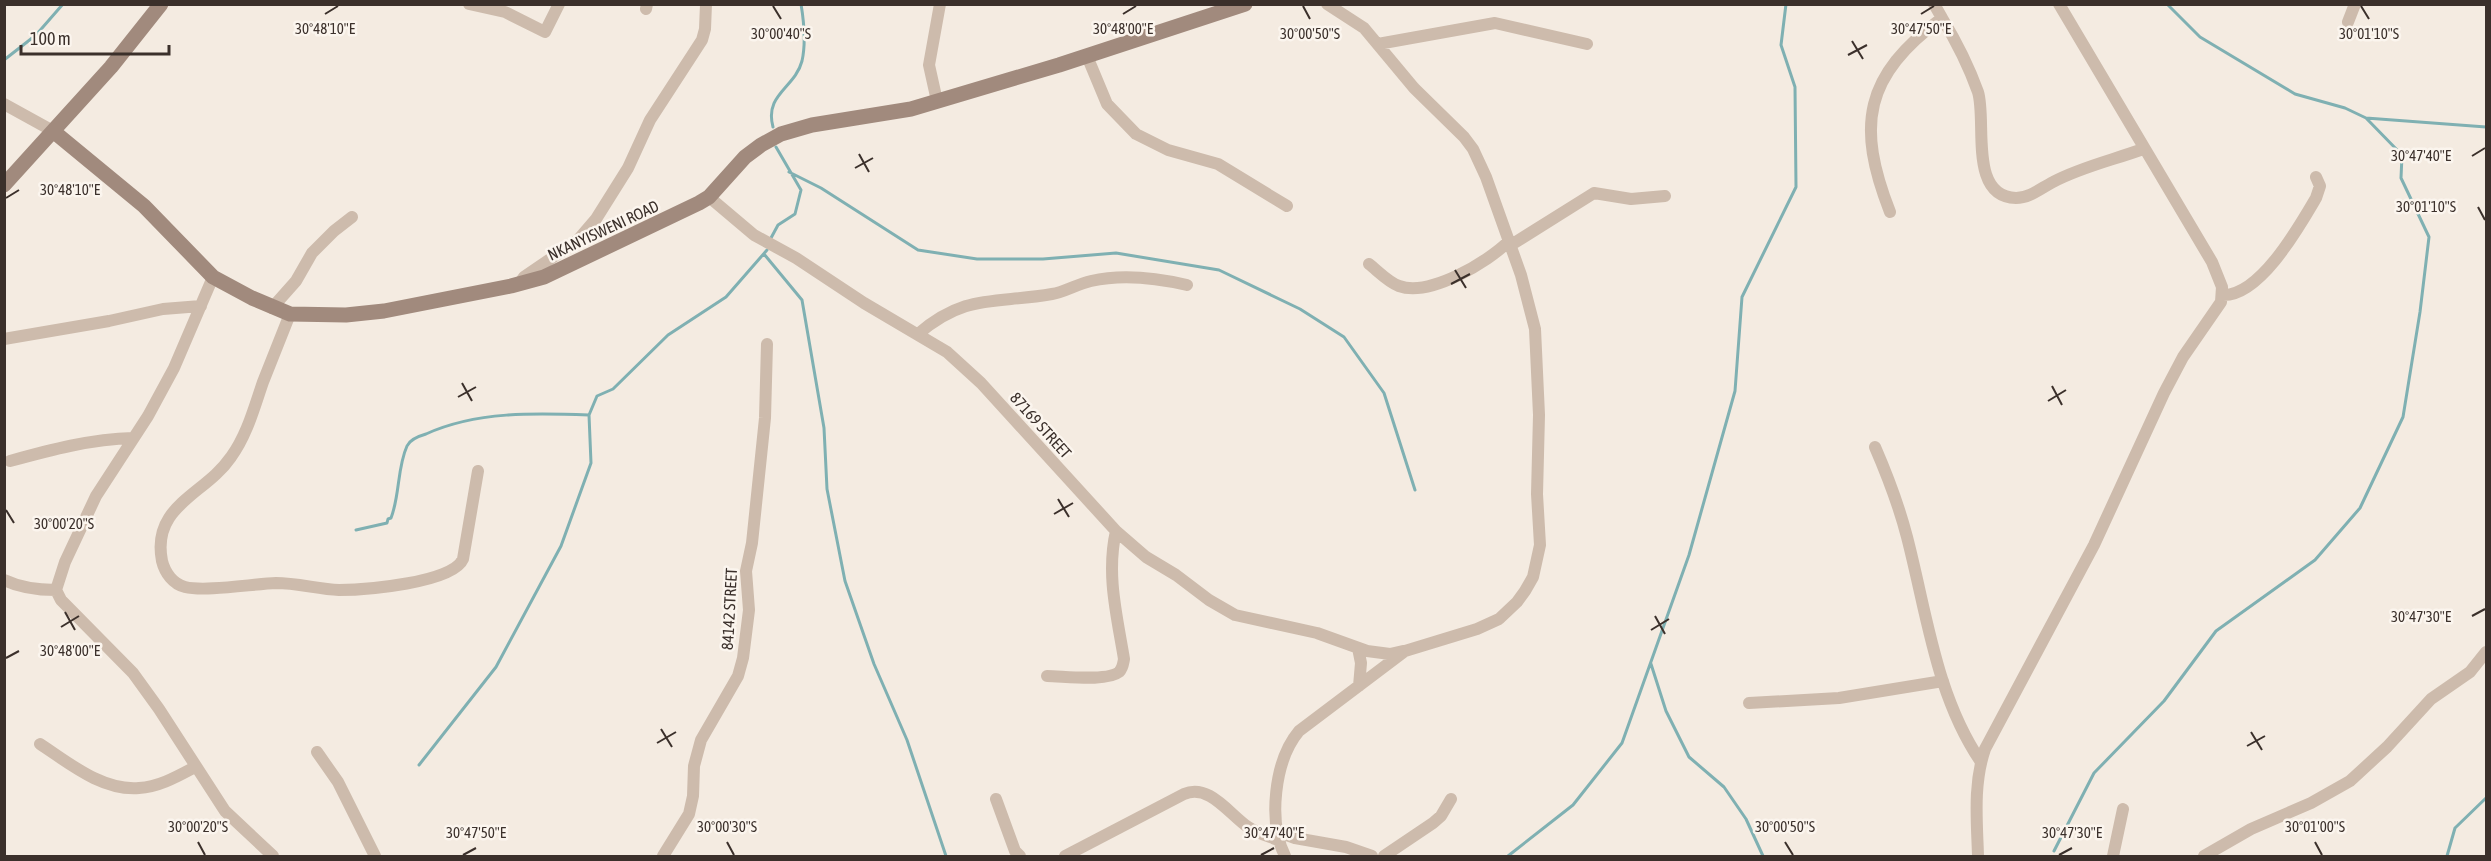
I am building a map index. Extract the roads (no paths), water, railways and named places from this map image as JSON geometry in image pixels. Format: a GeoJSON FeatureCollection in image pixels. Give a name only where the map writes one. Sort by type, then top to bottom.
{"type":"FeatureCollection","features":[{"type":"Feature","properties":{"kind":"street"},"geometry":{"type":"LineString","coordinates":[[4,185],[111,68],[161,4]]}},
{"type":"Feature","properties":{"kind":"street"},"geometry":{"type":"LineString","coordinates":[[469,4],[505,12],[544,32],[560,4]]}},
{"type":"Feature","properties":{"kind":"street"},"geometry":{"type":"LineString","coordinates":[[518,285],[524,277],[578,240],[596,219],[627,168],[650,120],[702,40],[706,4]]}},
{"type":"Feature","properties":{"kind":"street"},"geometry":{"type":"LineString","coordinates":[[938,101],[929,64],[940,4]]}},
{"type":"Feature","properties":{"kind":"street","name":"NKANYISWENI ROAD"},"geometry":{"type":"LineString","coordinates":[[4,104],[53,131],[144,206],[213,277],[272,308],[290,314],[346,315],[384,311],[518,285],[568,267],[683,212],[709,197],[745,157],[781,134],[812,125],[868,117],[938,101],[1087,56],[1245,4]]}},
{"type":"Feature","properties":{"kind":"street"},"geometry":{"type":"LineString","coordinates":[[1285,856],[1277,836],[1278,784],[1287,747],[1299,731],[1405,651],[1478,629],[1499,619],[1517,603],[1525,591],[1537,564],[1540,545],[1537,357],[1532,312],[1486,177],[1473,149],[1455,127],[1404,77],[1378,44],[1350,17],[1327,4]]}},
{"type":"Feature","properties":{"kind":"street"},"geometry":{"type":"LineString","coordinates":[[1934,4],[1951,33],[1978,92],[1981,107],[1982,159],[1990,184],[2001,194],[2015,198],[2028,196],[2074,172],[2143,149]]}},
{"type":"Feature","properties":{"kind":"street"},"geometry":{"type":"LineString","coordinates":[[1978,856],[1977,796],[1981,762],[2094,546],[2164,393],[2183,357],[2217,308],[2223,295],[2220,280],[2212,262],[2059,4]]}},
{"type":"Feature","properties":{"kind":"street"},"geometry":{"type":"LineString","coordinates":[[2348,22],[2355,4]]}},
{"type":"Feature","properties":{"kind":"street"},"geometry":{"type":"LineString","coordinates":[[1890,212],[1878,183],[1869,142],[1869,122],[1873,102],[1882,80],[1899,56],[1920,34],[1942,18]]}},
{"type":"Feature","properties":{"kind":"street"},"geometry":{"type":"LineString","coordinates":[[1378,44],[1495,23],[1587,44]]}},
{"type":"Feature","properties":{"kind":"street"},"geometry":{"type":"LineString","coordinates":[[1087,56],[1107,105],[1136,134],[1168,150],[1218,164],[1287,206]]}},
{"type":"Feature","properties":{"kind":"street"},"geometry":{"type":"LineString","coordinates":[[2223,295],[2239,292],[2252,283],[2282,251],[2316,198],[2320,186],[2316,177]]}},
{"type":"Feature","properties":{"kind":"street"},"geometry":{"type":"LineString","coordinates":[[1369,264],[1394,284],[1414,288],[1452,278],[1478,265],[1590,194],[1598,192],[1631,199],[1665,196]]}},
{"type":"Feature","properties":{"kind":"street","name":"87169 STREET"},"geometry":{"type":"LineString","coordinates":[[709,197],[760,239],[796,258],[864,303],[947,352],[981,383],[1116,531],[1138,551],[1226,611],[1246,618],[1317,633],[1358,648],[1390,654],[1405,651]]}},
{"type":"Feature","properties":{"kind":"street"},"geometry":{"type":"LineString","coordinates":[[272,308],[296,281],[312,254],[334,231],[352,217]]}},
{"type":"Feature","properties":{"kind":"street"},"geometry":{"type":"LineString","coordinates":[[213,277],[174,368],[96,496],[65,562],[56,590],[61,600],[147,691],[225,811],[273,856]]}},
{"type":"Feature","properties":{"kind":"street"},"geometry":{"type":"LineString","coordinates":[[918,334],[945,314],[967,305],[1052,294],[1090,281],[1124,278],[1160,279],[1187,285]]}},
{"type":"Feature","properties":{"kind":"street"},"geometry":{"type":"LineString","coordinates":[[4,339],[163,309],[201,306]]}},
{"type":"Feature","properties":{"kind":"street"},"geometry":{"type":"LineString","coordinates":[[290,314],[251,418],[231,457],[208,482],[175,508],[164,526],[161,539],[162,562],[170,578],[176,583],[192,588],[288,583],[350,590],[391,585],[446,574],[458,567],[463,559],[478,471]]}},
{"type":"Feature","properties":{"kind":"street","name":"84142 STREET"},"geometry":{"type":"LineString","coordinates":[[663,856],[689,814],[693,796],[694,766],[701,740],[738,676],[743,658],[749,610],[746,571],[752,543],[765,418],[767,344]]}},
{"type":"Feature","properties":{"kind":"street"},"geometry":{"type":"LineString","coordinates":[[10,461],[59,447],[117,438],[133,438]]}},
{"type":"Feature","properties":{"kind":"street"},"geometry":{"type":"LineString","coordinates":[[1875,447],[1900,510],[1943,681],[1961,731],[1981,762]]}},
{"type":"Feature","properties":{"kind":"street"},"geometry":{"type":"LineString","coordinates":[[1047,676],[1107,676],[1119,672],[1122,667],[1124,659],[1114,605],[1111,565],[1116,531]]}},
{"type":"Feature","properties":{"kind":"street"},"geometry":{"type":"LineString","coordinates":[[4,580],[34,590],[56,590]]}},
{"type":"Feature","properties":{"kind":"street"},"geometry":{"type":"LineString","coordinates":[[1358,648],[1361,663],[1359,686]]}},
{"type":"Feature","properties":{"kind":"street"},"geometry":{"type":"LineString","coordinates":[[2204,856],[2251,828],[2311,803],[2350,781],[2387,747],[2431,699],[2470,672],[2487,652]]}},
{"type":"Feature","properties":{"kind":"street"},"geometry":{"type":"LineString","coordinates":[[1749,703],[1839,698],[1943,681]]}},
{"type":"Feature","properties":{"kind":"street"},"geometry":{"type":"LineString","coordinates":[[40,744],[78,769],[109,784],[139,788],[169,781],[195,767]]}},
{"type":"Feature","properties":{"kind":"street"},"geometry":{"type":"LineString","coordinates":[[317,752],[338,782],[375,856]]}},
{"type":"Feature","properties":{"kind":"street"},"geometry":{"type":"LineString","coordinates":[[1065,856],[1184,794],[1195,791],[1209,796],[1247,826],[1277,836],[1346,847],[1372,856]]}},
{"type":"Feature","properties":{"kind":"street"},"geometry":{"type":"LineString","coordinates":[[996,799],[1020,856]]}},
{"type":"Feature","properties":{"kind":"street"},"geometry":{"type":"LineString","coordinates":[[1384,856],[1433,823],[1441,816],[1451,799]]}},
{"type":"Feature","properties":{"kind":"street"},"geometry":{"type":"LineString","coordinates":[[2113,856],[2123,809]]}},
{"type":"Feature","properties":{"kind":"waterway"},"geometry":{"type":"LineString","coordinates":[[4,60],[36,35],[63,4]]}},
{"type":"Feature","properties":{"kind":"waterway"},"geometry":{"type":"LineString","coordinates":[[773,127],[771,116],[776,99],[793,78],[802,61],[804,32],[801,4]]}},
{"type":"Feature","properties":{"kind":"waterway"},"geometry":{"type":"LineString","coordinates":[[1508,856],[1573,805],[1622,743],[1689,555],[1735,391],[1742,297],[1796,187],[1795,87],[1781,45],[1786,4]]}},
{"type":"Feature","properties":{"kind":"waterway"},"geometry":{"type":"LineString","coordinates":[[2167,4],[2200,37],[2295,94],[2345,108],[2366,118],[2486,127]]}},
{"type":"Feature","properties":{"kind":"waterway"},"geometry":{"type":"LineString","coordinates":[[2054,851],[2094,773],[2164,701],[2216,631],[2315,560],[2360,508],[2403,417],[2420,312],[2429,237],[2401,178],[2402,155],[2366,118]]}},
{"type":"Feature","properties":{"kind":"waterway"},"geometry":{"type":"LineString","coordinates":[[771,238],[778,225],[795,214],[801,190],[776,147]]}},
{"type":"Feature","properties":{"kind":"waterway"},"geometry":{"type":"LineString","coordinates":[[789,172],[821,188],[918,250],[977,259],[1043,259],[1116,253],[1219,270],[1300,309],[1344,337],[1384,393],[1415,490]]}},
{"type":"Feature","properties":{"kind":"waterway"},"geometry":{"type":"LineString","coordinates":[[356,530],[387,523],[391,518],[404,454],[412,440],[445,426],[486,417],[527,414],[589,415],[597,396],[613,389],[668,335],[726,297],[767,250]]}},
{"type":"Feature","properties":{"kind":"waterway"},"geometry":{"type":"LineString","coordinates":[[764,254],[802,300],[824,428],[827,489],[845,581],[874,664],[907,740],[946,856]]}},
{"type":"Feature","properties":{"kind":"waterway"},"geometry":{"type":"LineString","coordinates":[[419,765],[496,667],[561,546],[591,463],[589,415]]}},
{"type":"Feature","properties":{"kind":"waterway"},"geometry":{"type":"LineString","coordinates":[[1651,664],[1666,711],[1689,757],[1724,787],[1746,819],[1763,856]]}},
{"type":"Feature","properties":{"kind":"waterway"},"geometry":{"type":"LineString","coordinates":[[2447,856],[2455,828],[2486,798]]}}]}
